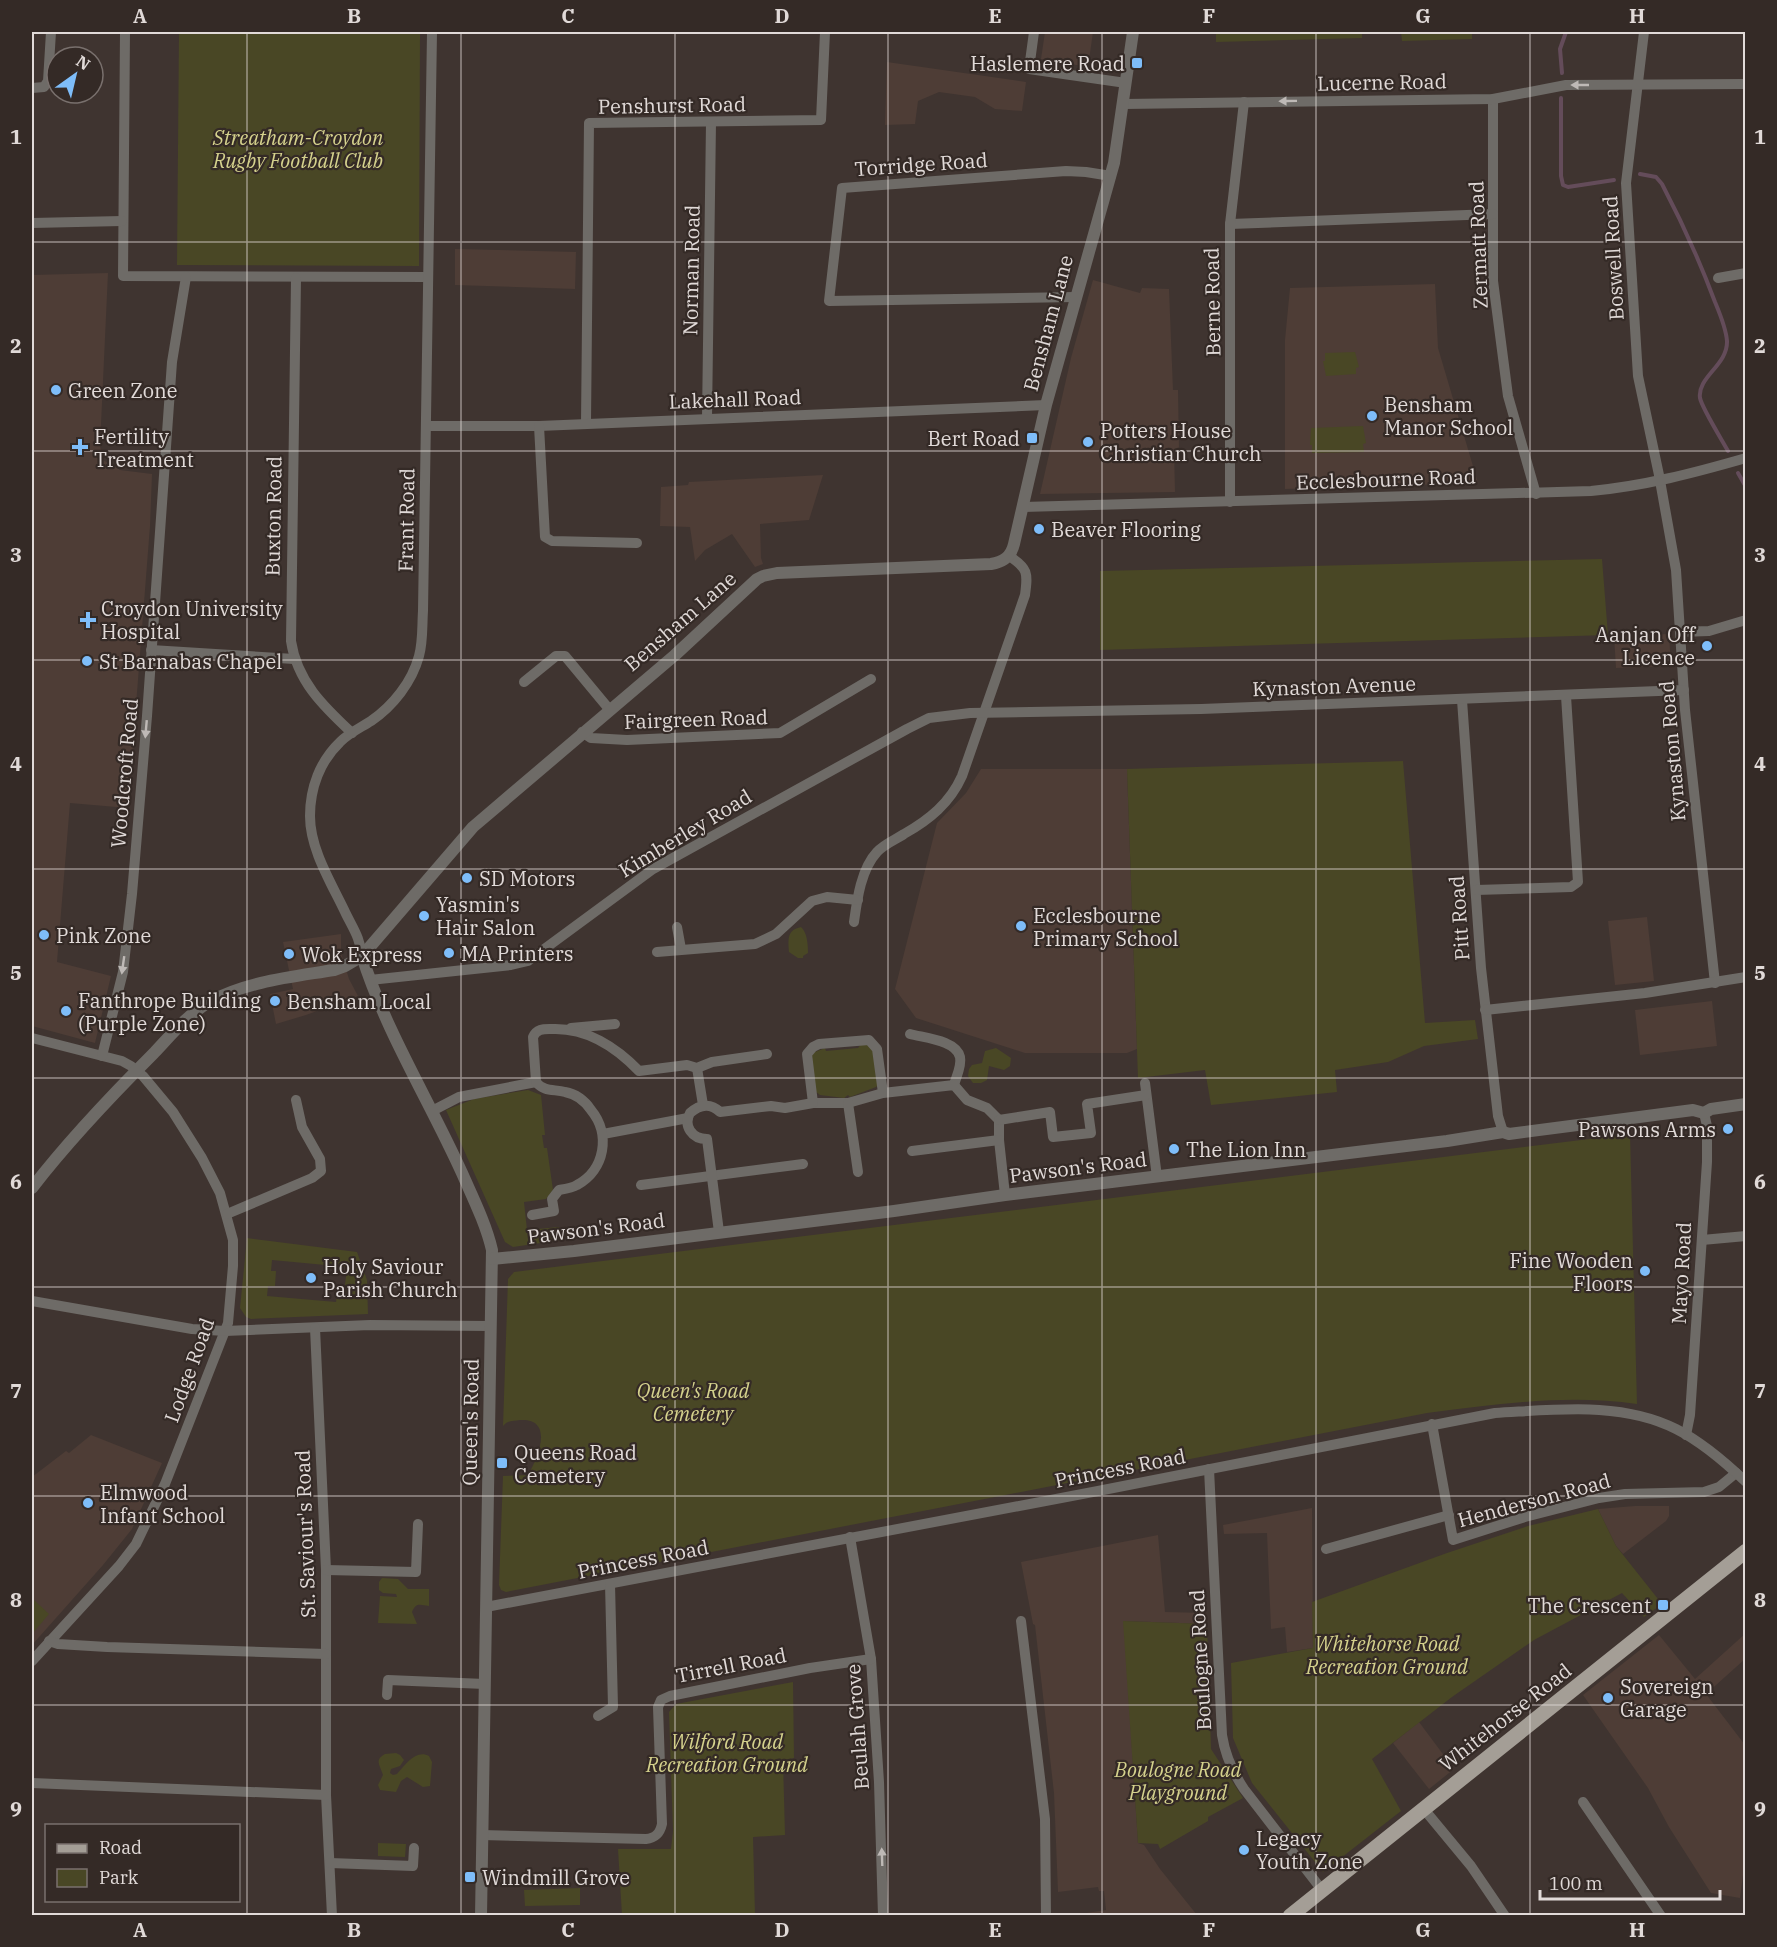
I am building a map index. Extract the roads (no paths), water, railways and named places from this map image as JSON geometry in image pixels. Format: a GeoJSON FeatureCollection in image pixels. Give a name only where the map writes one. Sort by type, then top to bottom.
{"type":"FeatureCollection","features":[{"type":"Feature","properties":{"kind":"main road","name":"Whitehorse Road"},"geometry":{"type":"LineString","coordinates":[[1290,1916],[1746,1551]]}},
{"type":"Feature","properties":{"kind":"street"},"geometry":{"type":"LineString","coordinates":[[32,88],[41,88],[47,84],[51,32]]}},
{"type":"Feature","properties":{"kind":"street"},"geometry":{"type":"LineString","coordinates":[[125,32],[123,276],[427,277]]}},
{"type":"Feature","properties":{"kind":"street","name":"Frant Road"},"geometry":{"type":"LineString","coordinates":[[362,956],[360,939],[347,917],[315,845],[310,816],[313,789],[320,768],[336,746],[379,715],[396,699],[420,656],[432,32]]}},
{"type":"Feature","properties":{"kind":"street","name":"Penshurst Road"},"geometry":{"type":"LineString","coordinates":[[586,423],[589,123],[821,120],[825,32]]}},
{"type":"Feature","properties":{"kind":"street"},"geometry":{"type":"LineString","coordinates":[[1034,32],[1029,69],[1126,83]]}},
{"type":"Feature","properties":{"kind":"street","name":"Bensham Lane"},"geometry":{"type":"LineString","coordinates":[[32,1188],[82,1128],[137,1070],[189,1017],[209,1002],[246,986],[334,970],[362,956],[389,927],[461,839],[487,814],[763,576],[777,573],[991,564],[1009,556],[1014,544],[1046,405],[1111,176],[1124,104],[1133,32]]}},
{"type":"Feature","properties":{"kind":"street","name":"Boswell Road"},"geometry":{"type":"LineString","coordinates":[[1644,32],[1627,166],[1627,204],[1639,384],[1659,481]]}},
{"type":"Feature","properties":{"kind":"street","name":"Lucerne Road"},"geometry":{"type":"LineString","coordinates":[[1124,104],[1493,99],[1566,85],[1746,84]]}},
{"type":"Feature","properties":{"kind":"street","name":"Zermatt Road"},"geometry":{"type":"LineString","coordinates":[[1493,99],[1493,280],[1508,396],[1536,494]]}},
{"type":"Feature","properties":{"kind":"street","name":"Berne Road"},"geometry":{"type":"LineString","coordinates":[[1230,502],[1230,225],[1244,102]]}},
{"type":"Feature","properties":{"kind":"street","name":"Norman Road"},"geometry":{"type":"LineString","coordinates":[[707,418],[711,122]]}},
{"type":"Feature","properties":{"kind":"street","name":"Torridge Road"},"geometry":{"type":"LineString","coordinates":[[1075,297],[829,301],[842,188],[1066,171],[1092,172],[1111,176]]}},
{"type":"Feature","properties":{"kind":"street"},"geometry":{"type":"LineString","coordinates":[[1230,225],[1493,214]]}},
{"type":"Feature","properties":{"kind":"street"},"geometry":{"type":"LineString","coordinates":[[32,223],[122,221]]}},
{"type":"Feature","properties":{"kind":"street"},"geometry":{"type":"LineString","coordinates":[[1718,278],[1746,273]]}},
{"type":"Feature","properties":{"kind":"street","name":"Woodcroft Road"},"geometry":{"type":"LineString","coordinates":[[102,1056],[124,961],[145,740],[172,362],[186,277]]}},
{"type":"Feature","properties":{"kind":"street","name":"Buxton Road"},"geometry":{"type":"LineString","coordinates":[[296,278],[289,622],[294,659],[317,699],[352,733]]}},
{"type":"Feature","properties":{"kind":"street","name":"Lakehall Road"},"geometry":{"type":"LineString","coordinates":[[426,426],[539,426],[1046,405]]}},
{"type":"Feature","properties":{"kind":"street"},"geometry":{"type":"LineString","coordinates":[[539,426],[545,537],[552,541],[637,543]]}},
{"type":"Feature","properties":{"kind":"street","name":"Ecclesbourne Road"},"geometry":{"type":"LineString","coordinates":[[1023,507],[1536,494],[1631,487],[1746,458]]}},
{"type":"Feature","properties":{"kind":"street","name":"Kynaston Road"},"geometry":{"type":"LineString","coordinates":[[1659,481],[1673,552],[1695,814],[1715,983]]}},
{"type":"Feature","properties":{"kind":"street"},"geometry":{"type":"LineString","coordinates":[[854,922],[867,871],[876,853],[938,811],[955,790],[962,776],[1026,590],[1025,569],[1009,556]]}},
{"type":"Feature","properties":{"kind":"street"},"geometry":{"type":"LineString","coordinates":[[1680,632],[1709,631],[1746,620]]}},
{"type":"Feature","properties":{"kind":"street"},"geometry":{"type":"LineString","coordinates":[[151,650],[294,659]]}},
{"type":"Feature","properties":{"kind":"street"},"geometry":{"type":"LineString","coordinates":[[524,682],[556,656],[565,656],[609,709]]}},
{"type":"Feature","properties":{"kind":"street","name":"Fairgreen Road"},"geometry":{"type":"LineString","coordinates":[[582,732],[591,738],[627,740],[780,733],[871,679]]}},
{"type":"Feature","properties":{"kind":"street","name":"Kynaston Avenue"},"geometry":{"type":"LineString","coordinates":[[985,713],[1201,709],[1684,690]]}},
{"type":"Feature","properties":{"kind":"street"},"geometry":{"type":"LineString","coordinates":[[1476,890],[1571,887],[1578,882],[1566,696]]}},
{"type":"Feature","properties":{"kind":"street","name":"Pitt Road"},"geometry":{"type":"LineString","coordinates":[[1462,700],[1485,1010],[1498,1116],[1503,1132]]}},
{"type":"Feature","properties":{"kind":"street","name":"Kimberley Road"},"geometry":{"type":"LineString","coordinates":[[370,980],[511,965],[528,961],[653,869],[907,729],[934,717],[985,713]]}},
{"type":"Feature","properties":{"kind":"street"},"geometry":{"type":"LineString","coordinates":[[657,952],[755,944],[776,934],[812,901],[826,897],[858,900]]}},
{"type":"Feature","properties":{"kind":"street"},"geometry":{"type":"LineString","coordinates":[[677,927],[681,949]]}},
{"type":"Feature","properties":{"kind":"street","name":"Queen's Road"},"geometry":{"type":"LineString","coordinates":[[362,956],[370,980],[473,1200],[488,1236],[492,1259],[481,1916]]}},
{"type":"Feature","properties":{"kind":"street"},"geometry":{"type":"LineString","coordinates":[[1485,1010],[1715,983],[1746,977]]}},
{"type":"Feature","properties":{"kind":"street"},"geometry":{"type":"LineString","coordinates":[[532,1215],[554,1211],[552,1199],[559,1190],[575,1187],[588,1177],[600,1157],[603,1134],[593,1111],[580,1099],[566,1092],[544,1089],[536,1082],[535,1033],[540,1029],[615,1024]]}},
{"type":"Feature","properties":{"kind":"street"},"geometry":{"type":"LineString","coordinates":[[568,1028],[605,1043],[639,1071],[687,1065],[697,1068],[712,1062],[767,1054]]}},
{"type":"Feature","properties":{"kind":"street"},"geometry":{"type":"LineString","coordinates":[[910,1034],[951,1046],[957,1051],[960,1066],[954,1085]]}},
{"type":"Feature","properties":{"kind":"street"},"geometry":{"type":"LineString","coordinates":[[32,1038],[123,1061],[137,1070]]}},
{"type":"Feature","properties":{"kind":"street"},"geometry":{"type":"LineString","coordinates":[[813,1103],[806,1058],[809,1051],[819,1044],[866,1039],[872,1042],[878,1049],[883,1093]]}},
{"type":"Feature","properties":{"kind":"street"},"geometry":{"type":"LineString","coordinates":[[697,1068],[703,1105]]}},
{"type":"Feature","properties":{"kind":"street","name":"Lodge Road"},"geometry":{"type":"LineString","coordinates":[[32,1661],[119,1566],[141,1535],[165,1484],[225,1331],[230,1305],[233,1240],[227,1214],[213,1178],[187,1134],[156,1091],[137,1070]]}},
{"type":"Feature","properties":{"kind":"street"},"geometry":{"type":"LineString","coordinates":[[432,1111],[459,1097],[536,1082]]}},
{"type":"Feature","properties":{"kind":"street"},"geometry":{"type":"LineString","coordinates":[[1145,1083],[1157,1177]]}},
{"type":"Feature","properties":{"kind":"street"},"geometry":{"type":"LineString","coordinates":[[719,1232],[707,1139],[697,1138],[689,1130],[688,1118],[694,1110],[703,1105],[714,1107],[720,1112],[771,1106],[785,1108],[813,1103],[848,1103],[883,1093],[954,1085]]}},
{"type":"Feature","properties":{"kind":"street"},"geometry":{"type":"LineString","coordinates":[[954,1085],[967,1100],[987,1108],[999,1120],[1005,1195]]}},
{"type":"Feature","properties":{"kind":"street"},"geometry":{"type":"LineString","coordinates":[[999,1120],[1050,1113],[1053,1137],[1091,1133],[1087,1104],[1146,1095]]}},
{"type":"Feature","properties":{"kind":"street"},"geometry":{"type":"LineString","coordinates":[[227,1214],[312,1178],[321,1171],[320,1159],[302,1127],[296,1100]]}},
{"type":"Feature","properties":{"kind":"street"},"geometry":{"type":"LineString","coordinates":[[848,1103],[858,1173]]}},
{"type":"Feature","properties":{"kind":"street","name":"Pawson's Road"},"geometry":{"type":"LineString","coordinates":[[492,1259],[894,1211],[1503,1132],[1509,1134],[1693,1110],[1704,1113],[1711,1109],[1746,1104]]}},
{"type":"Feature","properties":{"kind":"street","name":"Mayo Road"},"geometry":{"type":"LineString","coordinates":[[1686,1435],[1690,1415],[1708,1143],[1704,1113]]}},
{"type":"Feature","properties":{"kind":"street"},"geometry":{"type":"LineString","coordinates":[[603,1134],[688,1118]]}},
{"type":"Feature","properties":{"kind":"street"},"geometry":{"type":"LineString","coordinates":[[912,1151],[999,1140]]}},
{"type":"Feature","properties":{"kind":"street"},"geometry":{"type":"LineString","coordinates":[[641,1185],[802,1164]]}},
{"type":"Feature","properties":{"kind":"street"},"geometry":{"type":"LineString","coordinates":[[1702,1240],[1746,1236]]}},
{"type":"Feature","properties":{"kind":"street"},"geometry":{"type":"LineString","coordinates":[[32,1301],[157,1324],[225,1331],[370,1325],[491,1326]]}},
{"type":"Feature","properties":{"kind":"street","name":"St. Saviour's Road"},"geometry":{"type":"LineString","coordinates":[[315,1328],[326,1570],[326,1795],[332,1916]]}},
{"type":"Feature","properties":{"kind":"street","name":"Princess Road"},"geometry":{"type":"LineString","coordinates":[[486,1607],[1495,1413],[1603,1410],[1663,1423],[1706,1448],[1746,1482]]}},
{"type":"Feature","properties":{"kind":"street","name":"Henderson Road"},"geometry":{"type":"LineString","coordinates":[[1432,1424],[1453,1540],[1525,1517],[1599,1498],[1624,1494],[1704,1492],[1719,1487],[1736,1473]]}},
{"type":"Feature","properties":{"kind":"street","name":"Boulogne Road"},"geometry":{"type":"LineString","coordinates":[[1209,1469],[1224,1750],[1234,1774],[1244,1789],[1322,1890]]}},
{"type":"Feature","properties":{"kind":"street"},"geometry":{"type":"LineString","coordinates":[[1326,1549],[1449,1515]]}},
{"type":"Feature","properties":{"kind":"street"},"geometry":{"type":"LineString","coordinates":[[326,1570],[416,1572],[418,1524]]}},
{"type":"Feature","properties":{"kind":"street","name":"Beulah Grove"},"geometry":{"type":"LineString","coordinates":[[850,1537],[871,1659],[879,1782],[883,1916]]}},
{"type":"Feature","properties":{"kind":"street"},"geometry":{"type":"LineString","coordinates":[[598,1716],[613,1707],[610,1584]]}},
{"type":"Feature","properties":{"kind":"street"},"geometry":{"type":"LineString","coordinates":[[1021,1622],[1045,1819],[1046,1916]]}},
{"type":"Feature","properties":{"kind":"street"},"geometry":{"type":"LineString","coordinates":[[50,1641],[58,1644],[107,1647],[326,1654]]}},
{"type":"Feature","properties":{"kind":"street","name":"Tirrell Road"},"geometry":{"type":"LineString","coordinates":[[482,1835],[646,1839],[659,1834],[662,1824],[658,1707],[661,1700],[670,1696],[798,1670],[871,1659]]}},
{"type":"Feature","properties":{"kind":"street"},"geometry":{"type":"LineString","coordinates":[[387,1695],[388,1680],[485,1684]]}},
{"type":"Feature","properties":{"kind":"street"},"geometry":{"type":"LineString","coordinates":[[32,1783],[326,1795]]}},
{"type":"Feature","properties":{"kind":"street"},"geometry":{"type":"LineString","coordinates":[[1583,1802],[1661,1916]]}},
{"type":"Feature","properties":{"kind":"street"},"geometry":{"type":"LineString","coordinates":[[1423,1808],[1471,1866],[1505,1916]]}},
{"type":"Feature","properties":{"kind":"street"},"geometry":{"type":"LineString","coordinates":[[330,1863],[413,1866],[414,1848]]}},
{"type":"Feature","properties":{"kind":"waterway"},"geometry":{"type":"LineString","coordinates":[[1562,73],[1560,49],[1566,32]]}},
{"type":"Feature","properties":{"kind":"waterway"},"geometry":{"type":"LineString","coordinates":[[1561,98],[1563,185],[1568,187],[1614,180]]}},
{"type":"Feature","properties":{"kind":"waterway"},"geometry":{"type":"LineString","coordinates":[[1640,174],[1656,177],[1662,184],[1690,242],[1722,321],[1727,341],[1726,349],[1723,357],[1703,384],[1700,398],[1728,451]]}},
{"type":"Feature","properties":{"kind":"waterway"},"geometry":{"type":"LineString","coordinates":[[1738,473],[1746,487]]}},
{"type":"Feature","properties":{"kind":"place","name":"Haslemere Road"},"geometry":{"type":"Point","coordinates":[1137,63]}},
{"type":"Feature","properties":{"kind":"place","name":"Green Zone"},"geometry":{"type":"Point","coordinates":[56,390]}},
{"type":"Feature","properties":{"kind":"place","name":"Bensham Manor School"},"geometry":{"type":"Point","coordinates":[1372,416]}},
{"type":"Feature","properties":{"kind":"place","name":"Bert Road"},"geometry":{"type":"Point","coordinates":[1032,438]}},
{"type":"Feature","properties":{"kind":"place","name":"Potters House Christian Church"},"geometry":{"type":"Point","coordinates":[1088,442]}},
{"type":"Feature","properties":{"kind":"place","name":"Fertility Treatment"},"geometry":{"type":"Point","coordinates":[80,447]}},
{"type":"Feature","properties":{"kind":"place","name":"Beaver Flooring"},"geometry":{"type":"Point","coordinates":[1039,529]}},
{"type":"Feature","properties":{"kind":"place","name":"Croydon University Hospital"},"geometry":{"type":"Point","coordinates":[88,620]}},
{"type":"Feature","properties":{"kind":"place","name":"Aanjan Off Licence"},"geometry":{"type":"Point","coordinates":[1707,646]}},
{"type":"Feature","properties":{"kind":"place","name":"St Barnabas Chapel"},"geometry":{"type":"Point","coordinates":[87,661]}},
{"type":"Feature","properties":{"kind":"place","name":"SD Motors"},"geometry":{"type":"Point","coordinates":[467,878]}},
{"type":"Feature","properties":{"kind":"place","name":"Yasmin's Hair Salon"},"geometry":{"type":"Point","coordinates":[424,916]}},
{"type":"Feature","properties":{"kind":"place","name":"Ecclesbourne Primary School"},"geometry":{"type":"Point","coordinates":[1021,926]}},
{"type":"Feature","properties":{"kind":"place","name":"Pink Zone"},"geometry":{"type":"Point","coordinates":[44,935]}},
{"type":"Feature","properties":{"kind":"place","name":"MA Printers"},"geometry":{"type":"Point","coordinates":[449,953]}},
{"type":"Feature","properties":{"kind":"place","name":"Wok Express"},"geometry":{"type":"Point","coordinates":[289,954]}},
{"type":"Feature","properties":{"kind":"place","name":"Bensham Local"},"geometry":{"type":"Point","coordinates":[275,1001]}},
{"type":"Feature","properties":{"kind":"place","name":"Fanthrope Building (Purple Zone)"},"geometry":{"type":"Point","coordinates":[66,1011]}},
{"type":"Feature","properties":{"kind":"place","name":"Pawsons Arms"},"geometry":{"type":"Point","coordinates":[1728,1129]}},
{"type":"Feature","properties":{"kind":"place","name":"The Lion Inn"},"geometry":{"type":"Point","coordinates":[1174,1149]}},
{"type":"Feature","properties":{"kind":"place","name":"Fine Wooden Floors"},"geometry":{"type":"Point","coordinates":[1645,1271]}},
{"type":"Feature","properties":{"kind":"place","name":"Holy Saviour Parish Church"},"geometry":{"type":"Point","coordinates":[311,1278]}},
{"type":"Feature","properties":{"kind":"place","name":"Queens Road Cemetery"},"geometry":{"type":"Point","coordinates":[502,1463]}},
{"type":"Feature","properties":{"kind":"place","name":"Elmwood Infant School"},"geometry":{"type":"Point","coordinates":[88,1503]}},
{"type":"Feature","properties":{"kind":"place","name":"The Crescent"},"geometry":{"type":"Point","coordinates":[1663,1605]}},
{"type":"Feature","properties":{"kind":"place","name":"Sovereign Garage"},"geometry":{"type":"Point","coordinates":[1608,1698]}},
{"type":"Feature","properties":{"kind":"place","name":"Legacy Youth Zone"},"geometry":{"type":"Point","coordinates":[1244,1850]}},
{"type":"Feature","properties":{"kind":"place","name":"Windmill Grove"},"geometry":{"type":"Point","coordinates":[470,1877]}},
{"type":"Feature","properties":{"kind":"park label","name":"Streatham-Croydon Rugby Football Club"},"geometry":{"type":"Point","coordinates":[298,148]}},
{"type":"Feature","properties":{"kind":"park label","name":"Queen's Road Cemetery"},"geometry":{"type":"Point","coordinates":[693,1402]}},
{"type":"Feature","properties":{"kind":"park label","name":"Whitehorse Road Recreation Ground"},"geometry":{"type":"Point","coordinates":[1387,1654]}},
{"type":"Feature","properties":{"kind":"park label","name":"Wilford Road Recreation Ground"},"geometry":{"type":"Point","coordinates":[727,1752]}},
{"type":"Feature","properties":{"kind":"park label","name":"Boulogne Road Playground"},"geometry":{"type":"Point","coordinates":[1178,1780]}}]}
